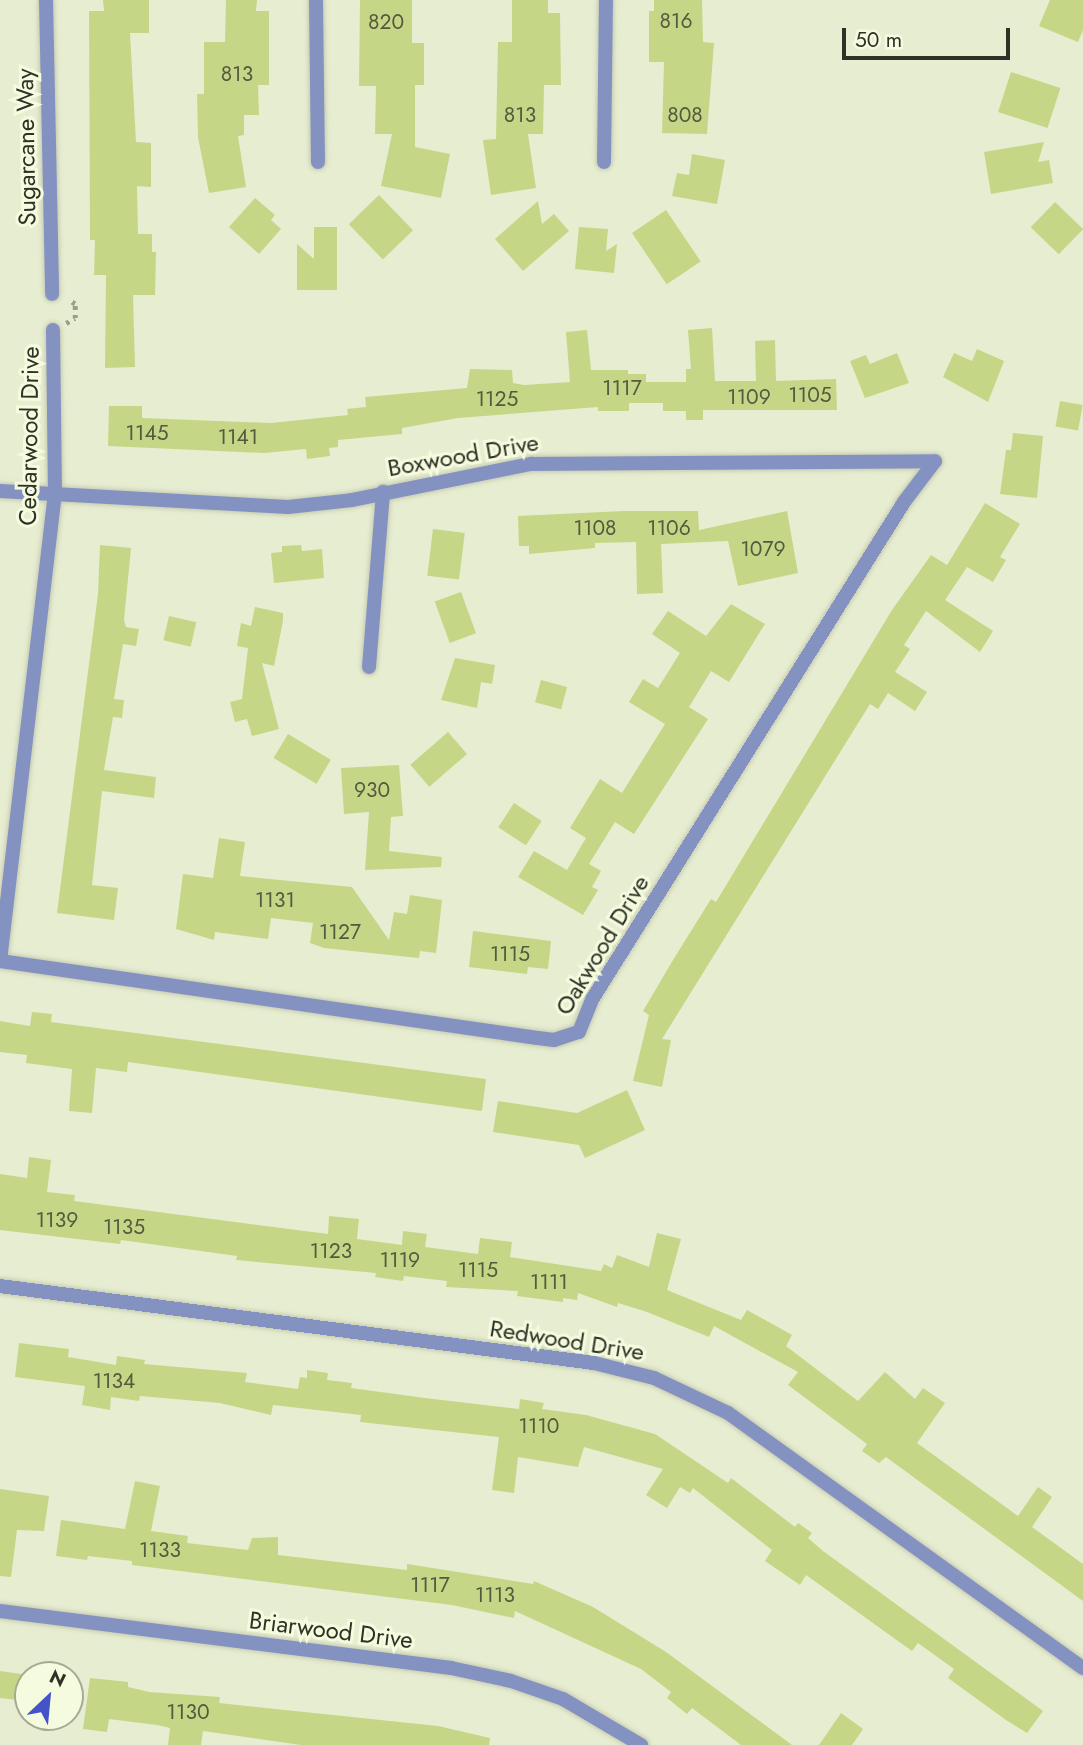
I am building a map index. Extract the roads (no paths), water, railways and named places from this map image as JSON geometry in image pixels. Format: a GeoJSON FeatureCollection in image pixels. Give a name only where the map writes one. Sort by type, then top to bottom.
{"type":"FeatureCollection","features":[{"type":"Feature","properties":{"kind":"street","name":"Sugarcane Way"},"geometry":{"type":"LineString","coordinates":[[46,0],[52,294]]}},
{"type":"Feature","properties":{"kind":"street"},"geometry":{"type":"LineString","coordinates":[[316,0],[318,162]]}},
{"type":"Feature","properties":{"kind":"street"},"geometry":{"type":"LineString","coordinates":[[604,162],[606,0]]}},
{"type":"Feature","properties":{"kind":"street","name":"Cedarwood Drive"},"geometry":{"type":"LineString","coordinates":[[0,961],[55,494],[53,330]]}},
{"type":"Feature","properties":{"kind":"street","name":"Boxwood Drive"},"geometry":{"type":"LineString","coordinates":[[0,491],[288,507],[383,492],[489,469],[567,461],[935,461]]}},
{"type":"Feature","properties":{"kind":"street","name":"Oakwood Drive"},"geometry":{"type":"LineString","coordinates":[[0,961],[554,1040],[579,1032],[593,998],[904,502],[935,461]]}},
{"type":"Feature","properties":{"kind":"street"},"geometry":{"type":"LineString","coordinates":[[369,667],[383,492]]}},
{"type":"Feature","properties":{"kind":"street","name":"Redwood Drive"},"geometry":{"type":"LineString","coordinates":[[0,1286],[594,1363],[654,1378],[728,1413],[1083,1668]]}},
{"type":"Feature","properties":{"kind":"street","name":"Briarwood Drive"},"geometry":{"type":"LineString","coordinates":[[0,1611],[451,1668],[511,1681],[563,1699],[641,1745]]}}]}
